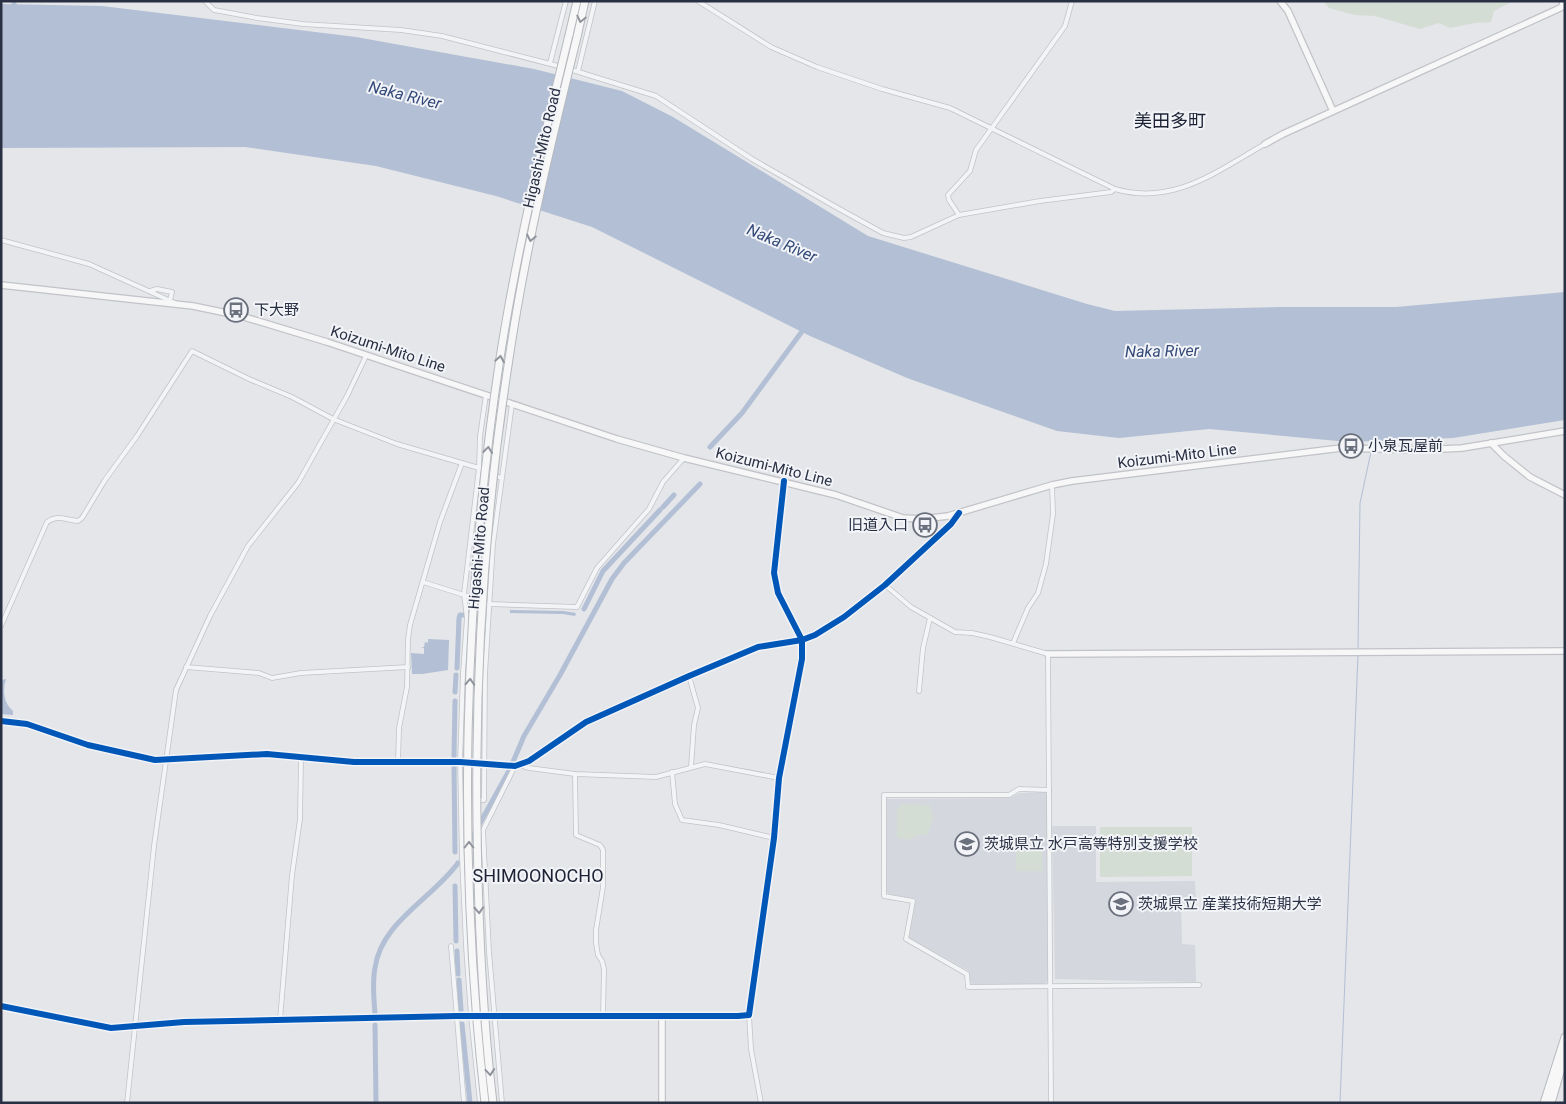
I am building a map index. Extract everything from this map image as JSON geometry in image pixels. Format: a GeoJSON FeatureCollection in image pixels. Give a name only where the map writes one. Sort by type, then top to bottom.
{"type":"FeatureCollection","features":[{"type":"Feature","properties":{"kind":"highway","name":"Higashi-Mito Road"},"geometry":{"type":"LineString","coordinates":[[485,1103],[473,962],[465,800],[473,618],[480,525],[493,407],[508,313],[531,196],[577,1]]}},
{"type":"Feature","properties":{"kind":"highway","name":"Higashi-Mito Road"},"geometry":{"type":"LineString","coordinates":[[493,1103],[480,952],[476,770],[481,618],[487,535],[502,408],[516,313],[539,197],[585,1]]}},
{"type":"Feature","properties":{"kind":"highway"},"geometry":{"type":"LineString","coordinates":[[1544,1103],[1565,1037]]}},
{"type":"Feature","properties":{"kind":"highway"},"geometry":{"type":"LineString","coordinates":[[1551,1103],[1565,1055]]}},
{"type":"Feature","properties":{"kind":"street"},"geometry":{"type":"LineString","coordinates":[[205,1],[214,10],[266,19],[303,24],[401,30],[442,36],[550,63],[656,96],[752,159],[834,206],[888,234],[904,238],[911,237],[959,215],[1040,201],[1111,192],[1116,189]]}},
{"type":"Feature","properties":{"kind":"street"},"geometry":{"type":"LineString","coordinates":[[550,63],[566,1]]}},
{"type":"Feature","properties":{"kind":"street"},"geometry":{"type":"LineString","coordinates":[[578,71],[595,1]]}},
{"type":"Feature","properties":{"kind":"street"},"geometry":{"type":"LineString","coordinates":[[698,1],[771,48],[816,67],[882,89],[950,108],[1123,192],[1156,193],[1184,188],[1283,134],[1558,10],[1562,7],[1563,1]]}},
{"type":"Feature","properties":{"kind":"street"},"geometry":{"type":"LineString","coordinates":[[959,215],[949,200],[948,195],[970,170],[976,150],[1065,26],[1072,1]]}},
{"type":"Feature","properties":{"kind":"street"},"geometry":{"type":"LineString","coordinates":[[1280,1],[1288,11],[1334,111]]}},
{"type":"Feature","properties":{"kind":"street"},"geometry":{"type":"LineString","coordinates":[[1,240],[89,264],[150,290],[177,304]]}},
{"type":"Feature","properties":{"kind":"street","name":"Koizumi-Mito Line"},"geometry":{"type":"LineString","coordinates":[[1,285],[177,304],[241,316],[617,439],[684,458],[836,495],[902,518],[935,518],[959,513],[1052,485],[1072,481],[1332,449],[1439,450],[1462,448],[1565,431]]}},
{"type":"Feature","properties":{"kind":"street"},"geometry":{"type":"LineString","coordinates":[[150,290],[157,289],[172,292],[170,300]]}},
{"type":"Feature","properties":{"kind":"street"},"geometry":{"type":"LineString","coordinates":[[1,626],[47,522],[52,518],[58,517],[78,521],[82,518],[105,480],[137,436],[192,351],[249,379],[292,397],[333,419],[406,447],[479,468],[501,478]]}},
{"type":"Feature","properties":{"kind":"street"},"geometry":{"type":"LineString","coordinates":[[127,1103],[154,846],[167,760],[173,703],[179,681],[210,616],[248,546],[298,483],[366,356]]}},
{"type":"Feature","properties":{"kind":"street"},"geometry":{"type":"LineString","coordinates":[[480,1103],[470,1016],[462,872],[465,800],[460,762],[462,673],[467,618],[464,594],[486,395]]}},
{"type":"Feature","properties":{"kind":"street"},"geometry":{"type":"LineString","coordinates":[[465,800],[484,800],[485,674],[493,544],[512,404]]}},
{"type":"Feature","properties":{"kind":"street"},"geometry":{"type":"LineString","coordinates":[[1491,443],[1530,478],[1565,495]]}},
{"type":"Feature","properties":{"kind":"street"},"geometry":{"type":"LineString","coordinates":[[423,582],[490,604],[577,607],[597,568],[649,509],[663,482],[684,458]]}},
{"type":"Feature","properties":{"kind":"street"},"geometry":{"type":"LineString","coordinates":[[398,762],[399,728],[407,687],[409,632],[440,522],[462,464]]}},
{"type":"Feature","properties":{"kind":"street"},"geometry":{"type":"LineString","coordinates":[[760,1103],[750,1049],[749,1015],[774,838],[779,778],[802,659],[802,640],[778,593],[774,573],[784,481]]}},
{"type":"Feature","properties":{"kind":"street"},"geometry":{"type":"LineString","coordinates":[[1013,643],[1028,608],[1038,593],[1046,564],[1053,514],[1052,485]]}},
{"type":"Feature","properties":{"kind":"street"},"geometry":{"type":"LineString","coordinates":[[502,1103],[494,1016],[483,830],[516,765],[529,761],[586,722],[689,676],[758,647],[802,640],[815,635],[844,617],[884,585],[951,524],[959,513]]}},
{"type":"Feature","properties":{"kind":"street"},"geometry":{"type":"LineString","coordinates":[[884,585],[911,607],[955,632],[972,633],[1048,654],[1565,651]]}},
{"type":"Feature","properties":{"kind":"street"},"geometry":{"type":"LineString","coordinates":[[919,691],[930,618]]}},
{"type":"Feature","properties":{"kind":"street"},"geometry":{"type":"LineString","coordinates":[[1048,654],[1051,1103]]}},
{"type":"Feature","properties":{"kind":"street"},"geometry":{"type":"LineString","coordinates":[[186,667],[259,673],[272,678],[301,673],[408,667]]}},
{"type":"Feature","properties":{"kind":"street"},"geometry":{"type":"LineString","coordinates":[[689,676],[698,708],[694,725],[691,767]]}},
{"type":"Feature","properties":{"kind":"street"},"geometry":{"type":"LineString","coordinates":[[1,721],[27,724],[88,745],[155,760],[267,754],[301,758],[484,763],[516,765],[575,774],[656,777],[705,764],[779,778]]}},
{"type":"Feature","properties":{"kind":"street"},"geometry":{"type":"LineString","coordinates":[[280,1020],[292,875],[300,819],[301,758]]}},
{"type":"Feature","properties":{"kind":"street"},"geometry":{"type":"LineString","coordinates":[[672,772],[675,804],[682,820],[719,825],[774,838]]}},
{"type":"Feature","properties":{"kind":"street"},"geometry":{"type":"LineString","coordinates":[[575,774],[576,835],[600,846],[603,850],[603,887],[596,930],[598,955],[604,969],[603,1016]]}},
{"type":"Feature","properties":{"kind":"street"},"geometry":{"type":"LineString","coordinates":[[1049,790],[1019,789],[1009,795],[884,795],[884,896],[913,901],[906,938],[967,974],[968,987],[1199,985]]}},
{"type":"Feature","properties":{"kind":"street"},"geometry":{"type":"LineString","coordinates":[[462,872],[484,870]]}},
{"type":"Feature","properties":{"kind":"street"},"geometry":{"type":"LineString","coordinates":[[451,946],[464,1103]]}},
{"type":"Feature","properties":{"kind":"street"},"geometry":{"type":"LineString","coordinates":[[1,1006],[111,1028],[184,1022],[456,1016],[749,1015]]}},
{"type":"Feature","properties":{"kind":"street"},"geometry":{"type":"LineString","coordinates":[[662,1016],[662,1103]]}},
{"type":"Feature","properties":{"kind":"shaded area"},"geometry":{"type":"Polygon","coordinates":[[[1323,1],[1392,1],[1398,3],[1399,1],[1513,1],[1494,11],[1491,22],[1450,28],[1439,23],[1420,29],[1375,16],[1355,15],[1329,8],[1323,1]]]}},
{"type":"Feature","properties":{"kind":"shaded area","name":"茨城県立 水戸高等特別支援学校"},"geometry":{"type":"Polygon","coordinates":[[[1045,792],[1047,794],[1048,981],[1044,984],[972,984],[969,971],[909,938],[916,899],[889,894],[886,891],[887,799],[1010,798],[1020,793],[1045,792]]]}},
{"type":"Feature","properties":{"kind":"shaded area"},"geometry":{"type":"Polygon","coordinates":[[[902,804],[930,805],[933,818],[928,834],[916,836],[909,840],[897,838],[897,809],[902,804]]]}},
{"type":"Feature","properties":{"kind":"shaded area","name":"茨城県立 産業技術短期大学"},"geometry":{"type":"Polygon","coordinates":[[[1052,826],[1096,826],[1096,882],[1195,881],[1196,904],[1181,904],[1182,944],[1195,945],[1196,982],[1055,979],[1052,826]]]}},
{"type":"Feature","properties":{"kind":"shaded area"},"geometry":{"type":"Polygon","coordinates":[[[1100,827],[1192,827],[1192,876],[1100,877],[1100,827]]]}},
{"type":"Feature","properties":{"kind":"shaded area"},"geometry":{"type":"Polygon","coordinates":[[[1016,843],[1042,843],[1042,871],[1016,871],[1016,843]]]}},
{"type":"Feature","properties":{"kind":"water","name":"Naka River"},"geometry":{"type":"Polygon","coordinates":[[[1,4],[102,6],[356,37],[534,69],[622,91],[673,117],[868,236],[1115,311],[1279,307],[1396,307],[1565,292],[1565,420],[1453,438],[1349,442],[1209,429],[1119,438],[1057,431],[907,378],[810,336],[592,227],[496,196],[376,166],[245,147],[1,148],[1,4]]]}},
{"type":"Feature","properties":{"kind":"water"},"geometry":{"type":"Polygon","coordinates":[[[510,610],[576,613],[575,616],[510,613],[510,610]]]}},
{"type":"Feature","properties":{"kind":"water"},"geometry":{"type":"Polygon","coordinates":[[[428,639],[449,640],[448,670],[412,674],[411,653],[424,654],[424,648],[421,647],[424,647],[425,642],[428,643],[428,639]]]}},
{"type":"Feature","properties":{"kind":"water"},"geometry":{"type":"Polygon","coordinates":[[[6,679],[5,696],[8,705],[13,711],[13,715],[1,714],[1,680],[6,679]]]}},
{"type":"Feature","properties":{"kind":"waterway"},"geometry":{"type":"LineString","coordinates":[[710,447],[742,413],[806,326]]}},
{"type":"Feature","properties":{"kind":"waterway"},"geometry":{"type":"LineString","coordinates":[[1358,649],[1360,503],[1371,452]]}},
{"type":"Feature","properties":{"kind":"waterway"},"geometry":{"type":"LineString","coordinates":[[469,843],[510,769],[524,736],[560,675],[612,579],[624,563],[700,484]]}},
{"type":"Feature","properties":{"kind":"waterway"},"geometry":{"type":"LineString","coordinates":[[663,507],[674,495]]}},
{"type":"Feature","properties":{"kind":"waterway"},"geometry":{"type":"LineString","coordinates":[[584,609],[603,571],[660,510]]}},
{"type":"Feature","properties":{"kind":"waterway"},"geometry":{"type":"LineString","coordinates":[[457,668],[459,618],[460,615],[463,615]]}},
{"type":"Feature","properties":{"kind":"waterway"},"geometry":{"type":"LineString","coordinates":[[1340,1103],[1358,655]]}},
{"type":"Feature","properties":{"kind":"waterway"},"geometry":{"type":"LineString","coordinates":[[455,692],[456,675]]}},
{"type":"Feature","properties":{"kind":"waterway"},"geometry":{"type":"LineString","coordinates":[[454,756],[455,701]]}},
{"type":"Feature","properties":{"kind":"waterway"},"geometry":{"type":"LineString","coordinates":[[454,765],[455,852]]}},
{"type":"Feature","properties":{"kind":"waterway"},"geometry":{"type":"LineString","coordinates":[[375,1014],[374,974],[379,952],[387,937],[409,911],[448,876],[458,863]]}},
{"type":"Feature","properties":{"kind":"waterway"},"geometry":{"type":"LineString","coordinates":[[455,886],[456,941]]}},
{"type":"Feature","properties":{"kind":"waterway"},"geometry":{"type":"LineString","coordinates":[[457,951],[458,974]]}},
{"type":"Feature","properties":{"kind":"waterway"},"geometry":{"type":"LineString","coordinates":[[459,980],[461,1010]]}},
{"type":"Feature","properties":{"kind":"waterway"},"geometry":{"type":"LineString","coordinates":[[462,1024],[470,1103]]}},
{"type":"Feature","properties":{"kind":"waterway"},"geometry":{"type":"LineString","coordinates":[[375,1025],[376,1103]]}},
{"type":"Feature","properties":{"kind":"cycle path"},"geometry":{"type":"LineString","coordinates":[[1,1006],[111,1028],[184,1022],[456,1016],[749,1015],[774,838],[779,778],[802,659],[802,640],[778,593],[774,573],[784,481]]}},
{"type":"Feature","properties":{"kind":"cycle path"},"geometry":{"type":"LineString","coordinates":[[1,721],[27,724],[88,745],[155,760],[267,754],[354,762],[460,762],[515,766],[529,761],[586,722],[689,676],[758,647],[802,640],[815,635],[844,617],[885,585],[951,524],[959,513]]}},
{"type":"Feature","properties":{"kind":"place","name":"下大野"},"geometry":{"type":"Point","coordinates":[236,310]}},
{"type":"Feature","properties":{"kind":"place","name":"小泉瓦屋前"},"geometry":{"type":"Point","coordinates":[1351,446]}},
{"type":"Feature","properties":{"kind":"place","name":"旧道入口"},"geometry":{"type":"Point","coordinates":[925,525]}},
{"type":"Feature","properties":{"kind":"place","name":"茨城県立 水戸高等特別支援学校"},"geometry":{"type":"Point","coordinates":[967,844]}},
{"type":"Feature","properties":{"kind":"place","name":"茨城県立 産業技術短期大学"},"geometry":{"type":"Point","coordinates":[1121,904]}},
{"type":"Feature","properties":{"kind":"district","name":"美田多町"},"geometry":{"type":"Point","coordinates":[1170,120]}},
{"type":"Feature","properties":{"kind":"district","name":"SHIMOONOCHO"},"geometry":{"type":"Point","coordinates":[538,875]}}]}
